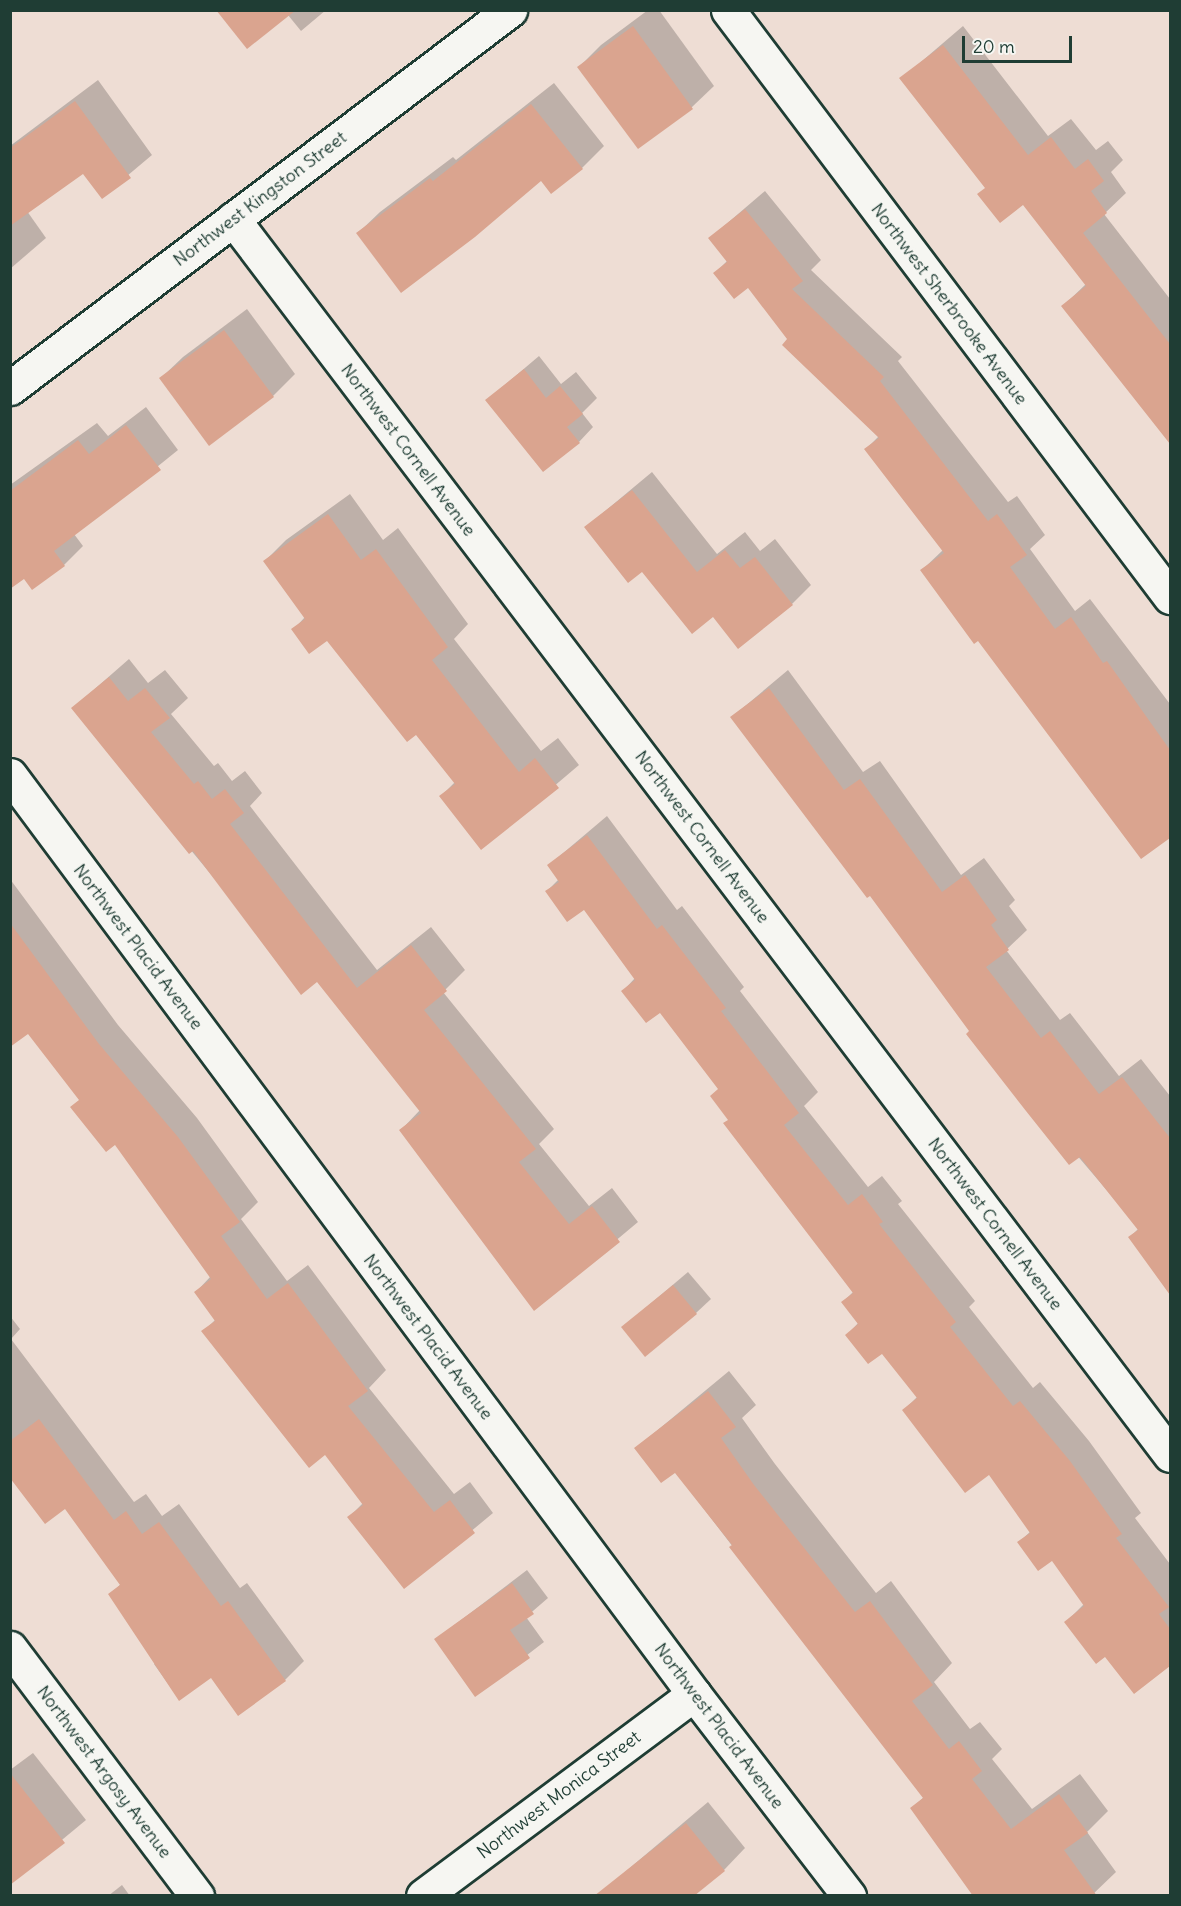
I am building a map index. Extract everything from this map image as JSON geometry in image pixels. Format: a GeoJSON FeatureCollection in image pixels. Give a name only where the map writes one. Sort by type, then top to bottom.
{"type":"FeatureCollection","features":[{"type":"Feature","properties":{"kind":"street","name":"Northwest Kingston Street"},"geometry":{"type":"LineString","coordinates":[[10,388],[510,10]]}},
{"type":"Feature","properties":{"kind":"street","name":"Northwest Sherbrooke Avenue"},"geometry":{"type":"LineString","coordinates":[[728,10],[1170,597]]}},
{"type":"Feature","properties":{"kind":"street","name":"Northwest Cornell Avenue"},"geometry":{"type":"LineString","coordinates":[[233,219],[1170,1455]]}},
{"type":"Feature","properties":{"kind":"street","name":"Northwest Placid Avenue"},"geometry":{"type":"LineString","coordinates":[[10,775],[694,1694],[849,1896]]}},
{"type":"Feature","properties":{"kind":"street","name":"Northwest Argosy Avenue"},"geometry":{"type":"LineString","coordinates":[[10,1648],[197,1896]]}},
{"type":"Feature","properties":{"kind":"street","name":"Northwest Monica Street"},"geometry":{"type":"LineString","coordinates":[[423,1896],[694,1694]]}},
{"type":"Feature","properties":{"kind":"building"},"geometry":{"type":"Polygon","coordinates":[[[216,10],[296,10],[247,49],[216,10]]]}},
{"type":"Feature","properties":{"kind":"building"},"geometry":{"type":"Polygon","coordinates":[[[633,26],[693,109],[638,149],[577,67],[633,26]]]}},
{"type":"Feature","properties":{"kind":"building"},"geometry":{"type":"Polygon","coordinates":[[[943,45],[1028,155],[1051,137],[1075,169],[1088,159],[1104,181],[1091,191],[1107,213],[1083,233],[1170,344],[1170,444],[1061,306],[1086,286],[1023,205],[1000,223],[977,194],[985,188],[899,78],[943,45]]]}},
{"type":"Feature","properties":{"kind":"building"},"geometry":{"type":"Polygon","coordinates":[[[75,101],[131,178],[102,199],[83,174],[10,226],[10,148],[75,101]]]}},
{"type":"Feature","properties":{"kind":"building"},"geometry":{"type":"Polygon","coordinates":[[[531,104],[583,169],[551,194],[541,181],[475,237],[401,293],[356,233],[430,178],[433,181],[531,104]]]}},
{"type":"Feature","properties":{"kind":"building"},"geometry":{"type":"Polygon","coordinates":[[[745,209],[803,281],[792,289],[884,377],[880,381],[988,521],[997,514],[1027,555],[1010,567],[1055,629],[1071,617],[1103,663],[1107,661],[1170,750],[1170,838],[1141,859],[978,641],[974,644],[920,570],[944,553],[864,449],[879,438],[782,345],[787,339],[748,288],[734,299],[713,273],[727,262],[708,238],[745,209]]]}},
{"type":"Feature","properties":{"kind":"building"},"geometry":{"type":"Polygon","coordinates":[[[224,330],[274,397],[209,446],[159,378],[224,330]]]}},
{"type":"Feature","properties":{"kind":"building"},"geometry":{"type":"Polygon","coordinates":[[[524,369],[546,398],[560,386],[583,414],[567,427],[580,443],[543,472],[485,400],[524,369]]]}},
{"type":"Feature","properties":{"kind":"building"},"geometry":{"type":"Polygon","coordinates":[[[126,425],[161,470],[54,551],[65,566],[32,590],[24,579],[10,589],[10,491],[78,440],[89,454],[126,425]]]}},
{"type":"Feature","properties":{"kind":"building"},"geometry":{"type":"Polygon","coordinates":[[[632,490],[697,572],[725,550],[740,568],[755,557],[793,605],[738,649],[713,617],[692,634],[642,572],[628,583],[584,527],[632,490]]]}},
{"type":"Feature","properties":{"kind":"building"},"geometry":{"type":"Polygon","coordinates":[[[328,514],[361,560],[376,549],[448,647],[432,660],[519,772],[535,758],[559,788],[481,850],[439,796],[455,784],[416,735],[407,742],[327,641],[309,654],[291,629],[305,619],[263,561],[328,514]]]}},
{"type":"Feature","properties":{"kind":"building"},"geometry":{"type":"Polygon","coordinates":[[[109,677],[128,701],[145,688],[170,718],[151,732],[194,784],[198,781],[212,799],[225,789],[244,813],[230,824],[357,988],[411,945],[447,991],[424,1010],[536,1149],[519,1162],[569,1224],[592,1206],[620,1242],[534,1311],[399,1130],[421,1113],[317,982],[301,995],[193,851],[189,854],[71,708],[109,677]]]}},
{"type":"Feature","properties":{"kind":"building"},"geometry":{"type":"Polygon","coordinates":[[[769,688],[844,790],[860,779],[942,892],[965,875],[997,920],[991,925],[1009,950],[986,967],[1041,1038],[1050,1031],[1099,1094],[1122,1077],[1170,1138],[1170,1295],[1128,1237],[1138,1230],[1080,1157],[1069,1165],[1026,1111],[966,1034],[969,1031],[870,896],[867,898],[730,717],[769,688]]]}},
{"type":"Feature","properties":{"kind":"building"},"geometry":{"type":"Polygon","coordinates":[[[587,835],[657,929],[662,925],[726,1008],[721,1011],[799,1113],[784,1125],[848,1205],[862,1194],[883,1222],[879,1224],[956,1322],[950,1327],[1013,1406],[1020,1401],[1070,1461],[1122,1534],[1116,1538],[1169,1607],[1159,1614],[1170,1629],[1170,1666],[1134,1694],[1105,1657],[1096,1664],[1064,1622],[1084,1606],[1052,1561],[1038,1571],[1017,1542],[1030,1533],[989,1475],[965,1493],[902,1410],[917,1398],[882,1354],[868,1364],[845,1335],[858,1324],[841,1302],[853,1293],[723,1123],[728,1120],[710,1096],[718,1089],[660,1013],[646,1023],[621,991],[635,980],[584,910],[567,922],[545,891],[559,882],[547,865],[587,835]]]}},
{"type":"Feature","properties":{"kind":"building"},"geometry":{"type":"Polygon","coordinates":[[[10,923],[99,1044],[178,1137],[240,1222],[221,1236],[267,1299],[288,1283],[368,1391],[348,1406],[434,1512],[450,1500],[475,1533],[404,1589],[347,1517],[363,1505],[325,1455],[309,1468],[201,1331],[215,1321],[194,1292],[211,1279],[115,1145],[106,1152],[70,1107],[79,1100],[28,1034],[10,1047],[10,923]]]}},
{"type":"Feature","properties":{"kind":"building"},"geometry":{"type":"Polygon","coordinates":[[[673,1285],[697,1314],[645,1357],[621,1327],[673,1285]]]}},
{"type":"Feature","properties":{"kind":"building"},"geometry":{"type":"Polygon","coordinates":[[[708,1391],[736,1427],[721,1438],[754,1485],[855,1612],[870,1601],[933,1685],[912,1701],[949,1749],[959,1741],[982,1771],[972,1779],[1011,1829],[1059,1794],[1088,1833],[1064,1850],[1097,1896],[973,1896],[910,1808],[923,1798],[729,1547],[732,1545],[675,1473],[661,1483],[634,1448],[708,1391]]]}},
{"type":"Feature","properties":{"kind":"building"},"geometry":{"type":"Polygon","coordinates":[[[39,1419],[114,1520],[126,1511],[142,1534],[159,1522],[221,1606],[228,1601],[286,1681],[238,1716],[211,1678],[179,1701],[108,1594],[120,1585],[65,1509],[45,1524],[10,1478],[10,1441],[39,1419]]]}},
{"type":"Feature","properties":{"kind":"building"},"geometry":{"type":"Polygon","coordinates":[[[512,1583],[534,1614],[510,1630],[530,1658],[475,1697],[434,1639],[512,1583]]]}},
{"type":"Feature","properties":{"kind":"building"},"geometry":{"type":"Polygon","coordinates":[[[10,1773],[65,1843],[10,1885],[10,1773]]]}},
{"type":"Feature","properties":{"kind":"building"},"geometry":{"type":"Polygon","coordinates":[[[686,1823],[725,1871],[694,1896],[594,1896],[686,1823]]]}}]}
